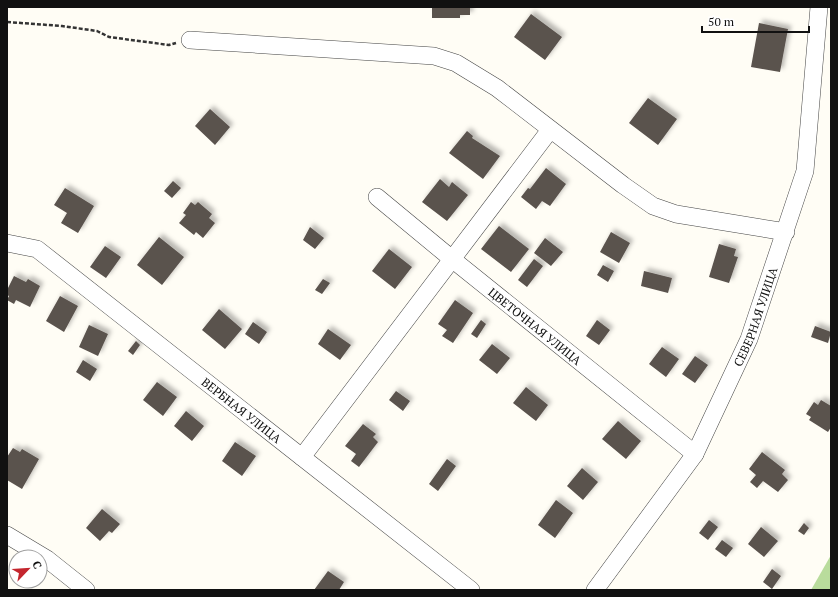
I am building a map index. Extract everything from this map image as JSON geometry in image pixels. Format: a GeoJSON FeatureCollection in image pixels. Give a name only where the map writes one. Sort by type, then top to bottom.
{"type":"FeatureCollection","features":[{"type":"Feature","properties":{"kind":"street","name":"СЕВЕРНАЯ УЛИЦА"},"geometry":{"type":"LineString","coordinates":[[595,590],[695,454],[748,340],[786,232],[805,171],[819,7]]}},
{"type":"Feature","properties":{"kind":"street"},"geometry":{"type":"LineString","coordinates":[[190,40],[434,56],[456,63],[497,88],[550,130],[653,206],[676,214],[786,232]]}},
{"type":"Feature","properties":{"kind":"street"},"geometry":{"type":"LineString","coordinates":[[302,457],[550,130]]}},
{"type":"Feature","properties":{"kind":"street","name":"ЦВЕТОЧНАЯ УЛИЦА"},"geometry":{"type":"LineString","coordinates":[[377,197],[695,454]]}},
{"type":"Feature","properties":{"kind":"street","name":"ВЕРБНАЯ УЛИЦА"},"geometry":{"type":"LineString","coordinates":[[7,243],[37,249],[471,590]]}},
{"type":"Feature","properties":{"kind":"street"},"geometry":{"type":"LineString","coordinates":[[7,535],[46,559],[86,590]]}},
{"type":"Feature","properties":{"kind":"path"},"geometry":{"type":"LineString","coordinates":[[7,22],[62,26],[97,31],[109,37],[169,45],[190,40]]}},
{"type":"Feature","properties":{"kind":"green space"},"geometry":{"type":"Polygon","coordinates":[[[831,555],[831,590],[811,590],[831,555]]]}},
{"type":"Feature","properties":{"kind":"building"},"geometry":{"type":"Polygon","coordinates":[[[432,7],[470,7],[470,15],[460,15],[460,18],[432,18],[432,7]]]}},
{"type":"Feature","properties":{"kind":"building"},"geometry":{"type":"Polygon","coordinates":[[[531,14],[562,37],[545,60],[514,37],[531,14]]]}},
{"type":"Feature","properties":{"kind":"building"},"geometry":{"type":"Polygon","coordinates":[[[759,23],[788,29],[780,72],[751,67],[759,23]]]}},
{"type":"Feature","properties":{"kind":"building"},"geometry":{"type":"Polygon","coordinates":[[[648,98],[677,119],[658,145],[629,123],[648,98]]]}},
{"type":"Feature","properties":{"kind":"building"},"geometry":{"type":"Polygon","coordinates":[[[210,109],[230,127],[215,145],[195,126],[210,109]]]}},
{"type":"Feature","properties":{"kind":"building"},"geometry":{"type":"Polygon","coordinates":[[[467,131],[473,136],[472,138],[500,156],[483,179],[449,153],[467,131]]]}},
{"type":"Feature","properties":{"kind":"building"},"geometry":{"type":"Polygon","coordinates":[[[546,168],[566,184],[550,206],[542,201],[536,209],[521,197],[528,188],[530,189],[546,168]]]}},
{"type":"Feature","properties":{"kind":"building"},"geometry":{"type":"Polygon","coordinates":[[[440,179],[449,187],[452,182],[468,195],[447,221],[422,202],[440,179]]]}},
{"type":"Feature","properties":{"kind":"building"},"geometry":{"type":"Polygon","coordinates":[[[173,181],[181,188],[172,198],[164,191],[173,181]]]}},
{"type":"Feature","properties":{"kind":"building"},"geometry":{"type":"Polygon","coordinates":[[[65,188],[94,206],[78,233],[61,223],[67,213],[54,205],[65,188]]]}},
{"type":"Feature","properties":{"kind":"building"},"geometry":{"type":"Polygon","coordinates":[[[191,202],[195,205],[198,202],[212,214],[209,218],[215,223],[203,238],[196,232],[194,235],[179,223],[186,215],[183,213],[191,202]]]}},
{"type":"Feature","properties":{"kind":"building"},"geometry":{"type":"Polygon","coordinates":[[[499,226],[529,249],[511,272],[481,249],[499,226]]]}},
{"type":"Feature","properties":{"kind":"building"},"geometry":{"type":"Polygon","coordinates":[[[310,227],[324,238],[315,249],[303,240],[310,227]]]}},
{"type":"Feature","properties":{"kind":"building"},"geometry":{"type":"Polygon","coordinates":[[[611,232],[630,243],[619,263],[600,252],[611,232]]]}},
{"type":"Feature","properties":{"kind":"building"},"geometry":{"type":"Polygon","coordinates":[[[159,237],[184,257],[162,285],[137,265],[159,237]]]}},
{"type":"Feature","properties":{"kind":"building"},"geometry":{"type":"Polygon","coordinates":[[[545,238],[563,252],[551,266],[534,253],[545,238]]]}},
{"type":"Feature","properties":{"kind":"building"},"geometry":{"type":"Polygon","coordinates":[[[719,244],[736,249],[734,256],[738,257],[729,283],[709,277],[719,244]]]}},
{"type":"Feature","properties":{"kind":"building"},"geometry":{"type":"Polygon","coordinates":[[[105,246],[121,257],[106,278],[90,267],[105,246]]]}},
{"type":"Feature","properties":{"kind":"building"},"geometry":{"type":"Polygon","coordinates":[[[389,249],[412,267],[395,289],[372,271],[389,249]]]}},
{"type":"Feature","properties":{"kind":"building"},"geometry":{"type":"Polygon","coordinates":[[[534,259],[543,266],[527,287],[518,280],[534,259]]]}},
{"type":"Feature","properties":{"kind":"building"},"geometry":{"type":"Polygon","coordinates":[[[603,265],[614,271],[608,282],[597,275],[603,265]]]}},
{"type":"Feature","properties":{"kind":"building"},"geometry":{"type":"Polygon","coordinates":[[[644,271],[672,278],[668,293],[641,286],[644,271]]]}},
{"type":"Feature","properties":{"kind":"building"},"geometry":{"type":"Polygon","coordinates":[[[14,276],[26,282],[28,279],[40,286],[30,307],[16,300],[14,304],[7,300],[9,296],[7,295],[7,290],[14,276]]]}},
{"type":"Feature","properties":{"kind":"building"},"geometry":{"type":"Polygon","coordinates":[[[323,279],[330,283],[322,294],[315,290],[323,279]]]}},
{"type":"Feature","properties":{"kind":"building"},"geometry":{"type":"Polygon","coordinates":[[[60,296],[78,306],[64,332],[46,321],[60,296]]]}},
{"type":"Feature","properties":{"kind":"building"},"geometry":{"type":"Polygon","coordinates":[[[455,300],[473,313],[453,343],[442,336],[447,330],[438,324],[455,300]]]}},
{"type":"Feature","properties":{"kind":"building"},"geometry":{"type":"Polygon","coordinates":[[[219,309],[242,329],[225,349],[202,330],[219,309]]]}},
{"type":"Feature","properties":{"kind":"building"},"geometry":{"type":"Polygon","coordinates":[[[481,320],[486,324],[477,338],[471,334],[481,320]]]}},
{"type":"Feature","properties":{"kind":"building"},"geometry":{"type":"Polygon","coordinates":[[[597,320],[610,330],[599,345],[586,336],[597,320]]]}},
{"type":"Feature","properties":{"kind":"building"},"geometry":{"type":"Polygon","coordinates":[[[253,322],[267,332],[259,344],[245,334],[253,322]]]}},
{"type":"Feature","properties":{"kind":"building"},"geometry":{"type":"Polygon","coordinates":[[[89,325],[108,334],[98,356],[79,347],[89,325]]]}},
{"type":"Feature","properties":{"kind":"building"},"geometry":{"type":"Polygon","coordinates":[[[815,326],[831,332],[828,343],[811,337],[815,326]]]}},
{"type":"Feature","properties":{"kind":"building"},"geometry":{"type":"Polygon","coordinates":[[[328,329],[351,345],[340,360],[318,344],[328,329]]]}},
{"type":"Feature","properties":{"kind":"building"},"geometry":{"type":"Polygon","coordinates":[[[136,341],[140,345],[133,355],[128,351],[136,341]]]}},
{"type":"Feature","properties":{"kind":"building"},"geometry":{"type":"Polygon","coordinates":[[[492,344],[510,358],[497,374],[479,360],[492,344]]]}},
{"type":"Feature","properties":{"kind":"building"},"geometry":{"type":"Polygon","coordinates":[[[662,347],[679,359],[666,377],[649,364],[662,347]]]}},
{"type":"Feature","properties":{"kind":"building"},"geometry":{"type":"Polygon","coordinates":[[[695,356],[708,365],[695,383],[682,374],[695,356]]]}},
{"type":"Feature","properties":{"kind":"building"},"geometry":{"type":"Polygon","coordinates":[[[83,360],[97,369],[90,381],[76,372],[83,360]]]}},
{"type":"Feature","properties":{"kind":"building"},"geometry":{"type":"Polygon","coordinates":[[[157,382],[177,397],[163,416],[143,400],[157,382]]]}},
{"type":"Feature","properties":{"kind":"building"},"geometry":{"type":"Polygon","coordinates":[[[526,387],[548,405],[536,421],[513,403],[526,387]]]}},
{"type":"Feature","properties":{"kind":"building"},"geometry":{"type":"Polygon","coordinates":[[[396,391],[410,401],[403,411],[389,400],[396,391]]]}},
{"type":"Feature","properties":{"kind":"building"},"geometry":{"type":"Polygon","coordinates":[[[821,400],[831,406],[831,427],[828,432],[809,420],[811,417],[806,414],[814,402],[818,405],[821,400]]]}},
{"type":"Feature","properties":{"kind":"building"},"geometry":{"type":"Polygon","coordinates":[[[186,411],[204,426],[192,441],[174,426],[186,411]]]}},
{"type":"Feature","properties":{"kind":"building"},"geometry":{"type":"Polygon","coordinates":[[[618,421],[641,441],[626,459],[602,439],[618,421]]]}},
{"type":"Feature","properties":{"kind":"building"},"geometry":{"type":"Polygon","coordinates":[[[363,424],[376,434],[373,437],[378,442],[359,467],[351,461],[356,454],[345,446],[363,424]]]}},
{"type":"Feature","properties":{"kind":"building"},"geometry":{"type":"Polygon","coordinates":[[[235,442],[256,456],[242,476],[222,461],[235,442]]]}},
{"type":"Feature","properties":{"kind":"building"},"geometry":{"type":"Polygon","coordinates":[[[13,448],[20,452],[22,449],[39,459],[22,489],[7,480],[7,457],[13,448]]]}},
{"type":"Feature","properties":{"kind":"building"},"geometry":{"type":"Polygon","coordinates":[[[762,452],[785,470],[782,474],[788,480],[778,492],[763,481],[757,488],[750,482],[756,475],[749,469],[762,452]]]}},
{"type":"Feature","properties":{"kind":"building"},"geometry":{"type":"Polygon","coordinates":[[[447,459],[456,466],[438,491],[429,484],[447,459]]]}},
{"type":"Feature","properties":{"kind":"building"},"geometry":{"type":"Polygon","coordinates":[[[582,468],[598,482],[583,500],[567,486],[582,468]]]}},
{"type":"Feature","properties":{"kind":"building"},"geometry":{"type":"Polygon","coordinates":[[[556,500],[573,513],[555,538],[538,525],[556,500]]]}},
{"type":"Feature","properties":{"kind":"building"},"geometry":{"type":"Polygon","coordinates":[[[102,509],[120,524],[112,533],[109,531],[100,541],[86,528],[102,509]]]}},
{"type":"Feature","properties":{"kind":"building"},"geometry":{"type":"Polygon","coordinates":[[[709,520],[718,527],[708,540],[699,533],[709,520]]]}},
{"type":"Feature","properties":{"kind":"building"},"geometry":{"type":"Polygon","coordinates":[[[804,523],[809,528],[804,535],[798,531],[804,523]]]}},
{"type":"Feature","properties":{"kind":"building"},"geometry":{"type":"Polygon","coordinates":[[[761,527],[778,541],[764,557],[748,544],[761,527]]]}},
{"type":"Feature","properties":{"kind":"building"},"geometry":{"type":"Polygon","coordinates":[[[722,540],[733,548],[726,557],[715,549],[722,540]]]}},
{"type":"Feature","properties":{"kind":"building"},"geometry":{"type":"Polygon","coordinates":[[[772,569],[781,576],[772,589],[763,582],[772,569]]]}},
{"type":"Feature","properties":{"kind":"building"},"geometry":{"type":"Polygon","coordinates":[[[328,571],[344,582],[339,590],[314,590],[328,571]]]}}]}
